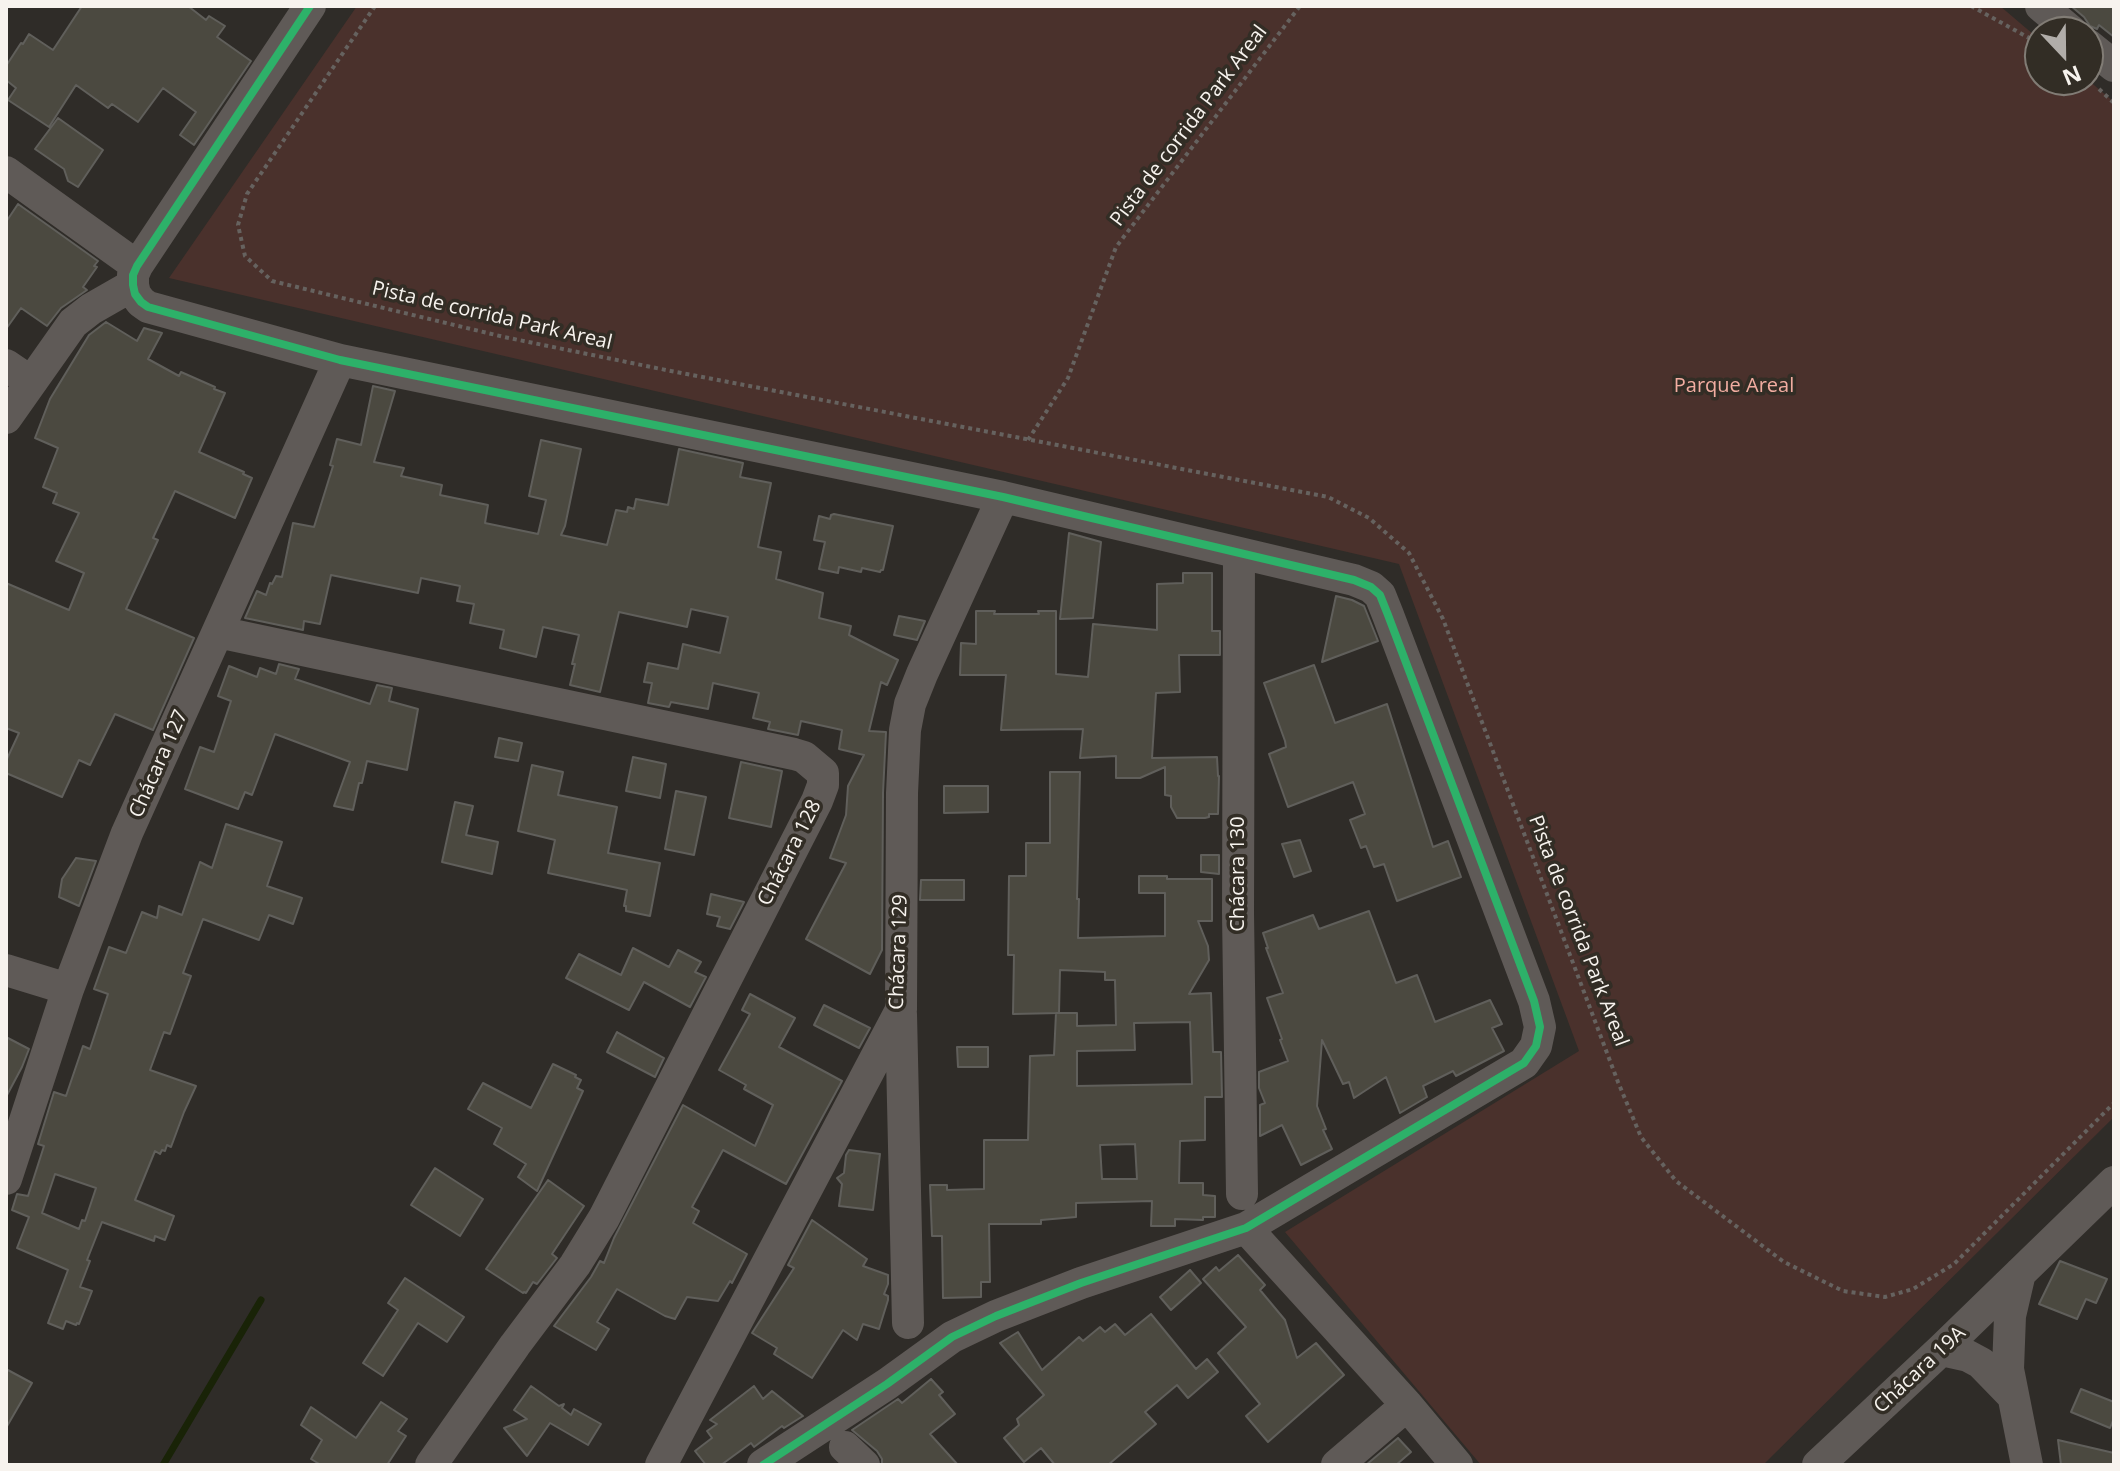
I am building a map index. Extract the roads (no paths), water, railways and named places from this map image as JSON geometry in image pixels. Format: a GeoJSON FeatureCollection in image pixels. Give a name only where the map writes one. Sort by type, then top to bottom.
{"type":"FeatureCollection","features":[{"type":"Feature","properties":{"kind":"street"},"geometry":{"type":"LineString","coordinates":[[6,418],[19,373],[82,314],[135,276],[296,11]]}},
{"type":"Feature","properties":{"kind":"street"},"geometry":{"type":"LineString","coordinates":[[6,172],[135,276]]}},
{"type":"Feature","properties":{"kind":"street"},"geometry":{"type":"LineString","coordinates":[[135,276],[135,294],[148,307],[340,360],[1003,497],[1354,580],[1371,587],[1380,595],[1534,1001],[1540,1027],[1536,1046],[1524,1063],[1246,1228],[1081,1283],[952,1337],[887,1384],[763,1465]]}},
{"type":"Feature","properties":{"kind":"street","name":"Chácara 127"},"geometry":{"type":"LineString","coordinates":[[6,1179],[68,989],[127,833],[340,360]]}},
{"type":"Feature","properties":{"kind":"street","name":"Chácara 129"},"geometry":{"type":"LineString","coordinates":[[661,1465],[901,1010],[902,793],[905,730],[910,704],[1003,497]]}},
{"type":"Feature","properties":{"kind":"street","name":"Chácara 130"},"geometry":{"type":"LineString","coordinates":[[1239,554],[1238,913],[1242,1194]]}},
{"type":"Feature","properties":{"kind":"street","name":"Chácara 128"},"geometry":{"type":"LineString","coordinates":[[218,632],[794,754],[804,757],[823,773],[823,785],[817,801],[604,1218],[575,1265],[431,1465]]}},
{"type":"Feature","properties":{"kind":"street"},"geometry":{"type":"LineString","coordinates":[[6,970],[68,989]]}},
{"type":"Feature","properties":{"kind":"street"},"geometry":{"type":"LineString","coordinates":[[901,1010],[908,1323]]}},
{"type":"Feature","properties":{"kind":"street","name":"Chácara 19A"},"geometry":{"type":"LineString","coordinates":[[1818,1465],[2114,1182]]}},
{"type":"Feature","properties":{"kind":"street"},"geometry":{"type":"LineString","coordinates":[[1246,1228],[1407,1405],[1457,1465]]}},
{"type":"Feature","properties":{"kind":"street"},"geometry":{"type":"LineString","coordinates":[[2020,1273],[2010,1316],[2008,1369],[2027,1465]]}},
{"type":"Feature","properties":{"kind":"street"},"geometry":{"type":"LineString","coordinates":[[1941,1350],[1968,1356],[1981,1363],[2013,1396]]}},
{"type":"Feature","properties":{"kind":"street"},"geometry":{"type":"LineString","coordinates":[[1337,1465],[1407,1405]]}},
{"type":"Feature","properties":{"kind":"waterway"},"geometry":{"type":"LineString","coordinates":[[163,1465],[261,1300]]}},
{"type":"Feature","properties":{"kind":"park label","name":"Parque Areal"},"geometry":{"type":"Point","coordinates":[1734,386]}}]}
